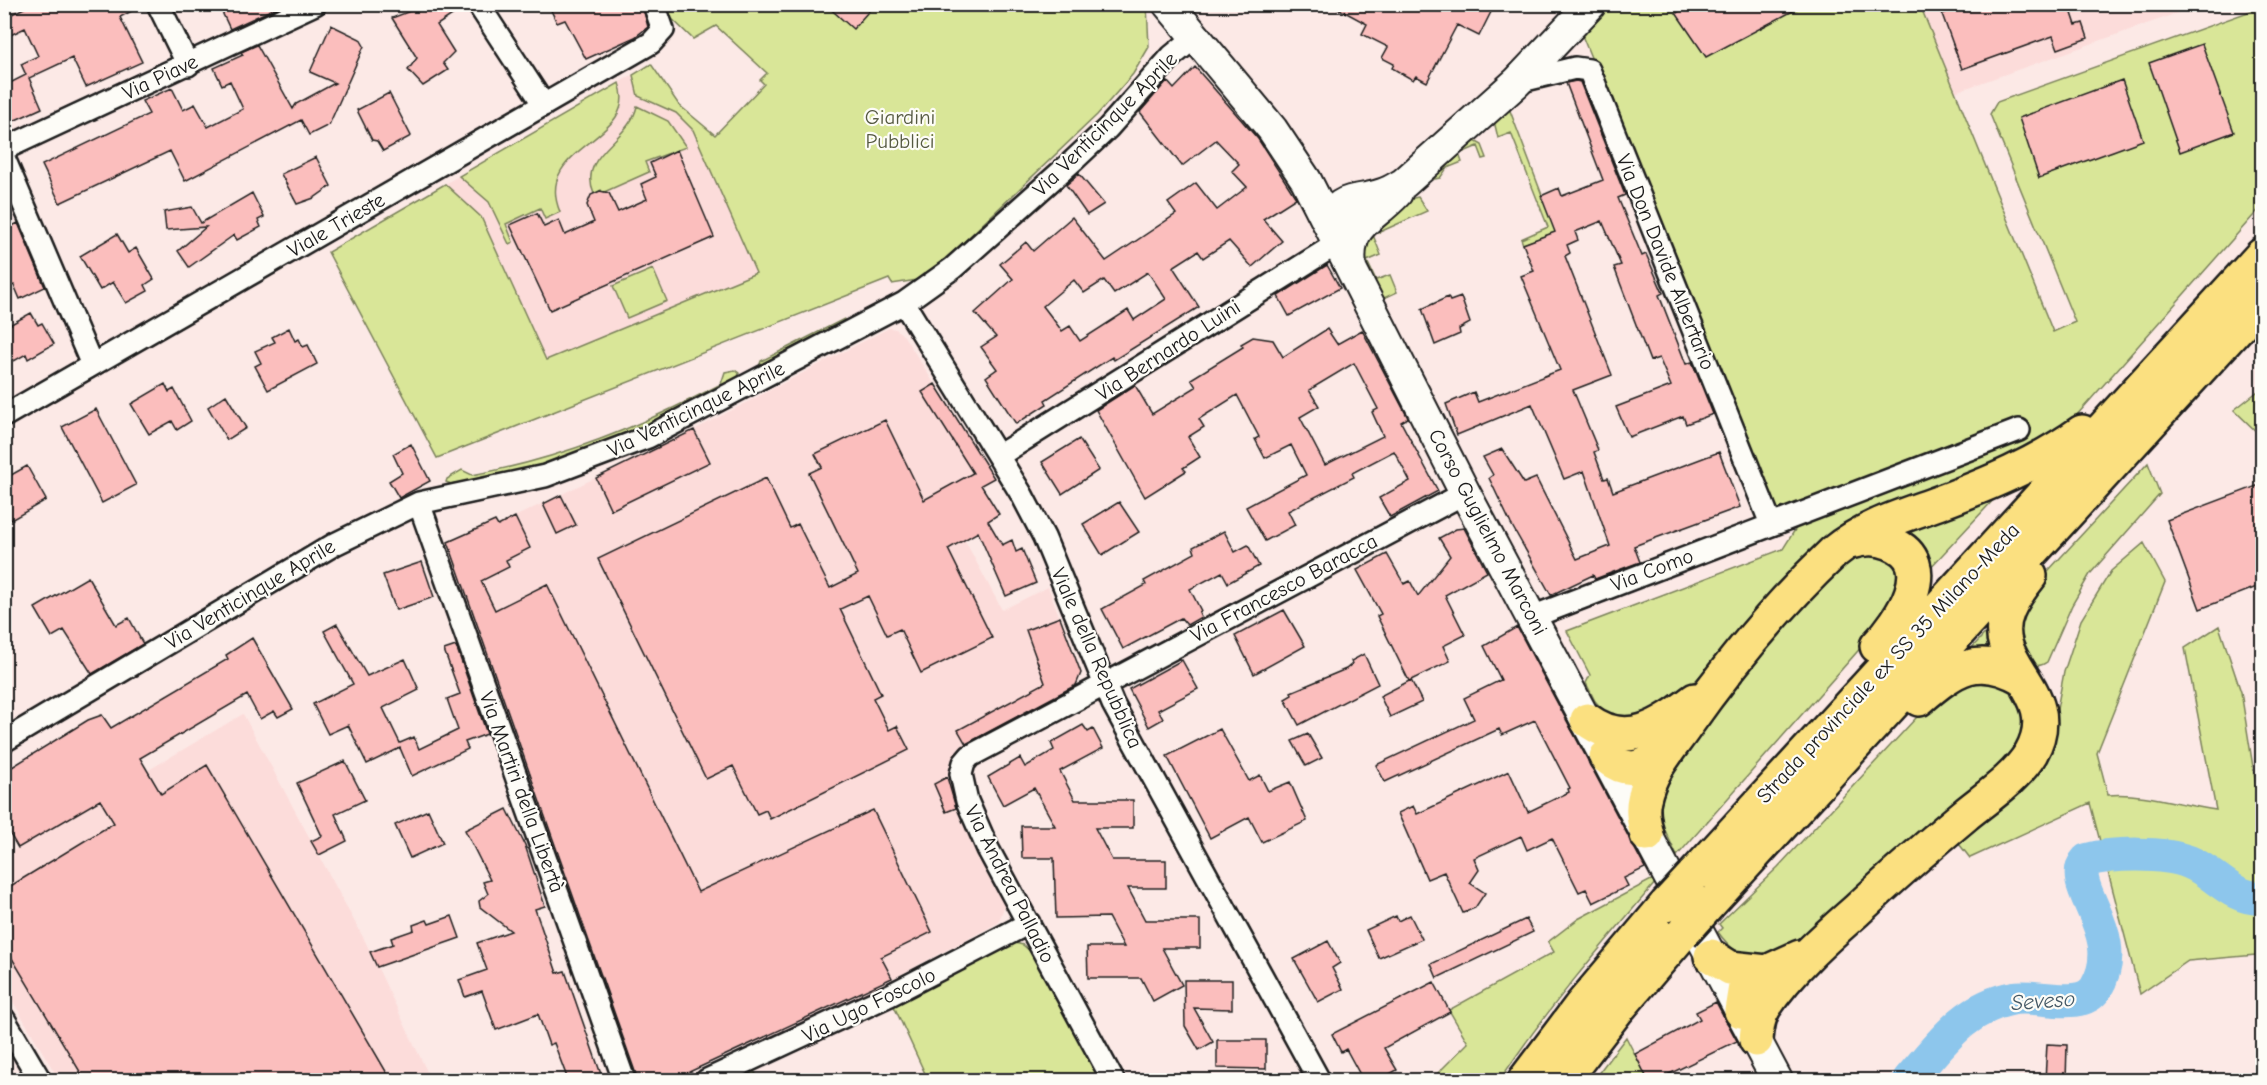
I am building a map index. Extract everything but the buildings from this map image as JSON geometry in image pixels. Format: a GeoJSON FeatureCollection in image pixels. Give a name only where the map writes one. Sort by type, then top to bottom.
{"type":"FeatureCollection","features":[{"type":"Feature","properties":{"kind":"highway","name":"Strada provinciale ex SS 35 Milano-Meda"},"geometry":{"type":"LineString","coordinates":[[1525,1080],[1580,1007],[1666,905],[2262,255]]}},
{"type":"Feature","properties":{"kind":"highway","name":"Strada provinciale ex SS 35 Milano-Meda"},"geometry":{"type":"LineString","coordinates":[[1563,1080],[1617,1010],[1708,904],[2262,301]]}},
{"type":"Feature","properties":{"kind":"highway"},"geometry":{"type":"LineString","coordinates":[[1647,835],[1643,815],[1644,799],[1652,775],[1665,754],[1711,688],[1789,599],[1845,543],[1886,522],[2004,477],[2049,455],[2145,383]]}},
{"type":"Feature","properties":{"kind":"highway"},"geometry":{"type":"LineString","coordinates":[[1737,1000],[1745,986],[1771,982],[1815,948],[2021,766],[2036,743],[2040,722],[2039,710],[2033,693],[2014,665],[2004,635],[2008,610],[2124,452]]}},
{"type":"Feature","properties":{"kind":"highway"},"geometry":{"type":"LineString","coordinates":[[1797,762],[1818,725],[1857,668],[1903,614],[1914,585],[1912,562],[1899,546],[1884,540],[1865,539],[1845,543]]}},
{"type":"Feature","properties":{"kind":"highway"},"geometry":{"type":"LineString","coordinates":[[1820,784],[1936,685],[1961,669],[1975,664],[1990,665],[2007,669],[2023,678]]}},
{"type":"Feature","properties":{"kind":"highway"},"geometry":{"type":"LineString","coordinates":[[1587,720],[1611,734],[1632,734],[1651,729],[1668,720],[1711,688]]}},
{"type":"Feature","properties":{"kind":"highway"},"geometry":{"type":"LineString","coordinates":[[1632,734],[1619,745],[1611,765],[1630,768],[1641,766],[1665,754]]}},
{"type":"Feature","properties":{"kind":"highway"},"geometry":{"type":"LineString","coordinates":[[1711,956],[1730,968],[1771,982]]}},
{"type":"Feature","properties":{"kind":"highway"},"geometry":{"type":"LineString","coordinates":[[1756,1040],[1757,1024],[1771,982]]}},
{"type":"Feature","properties":{"kind":"street"},"geometry":{"type":"LineString","coordinates":[[158,4],[188,65]]}},
{"type":"Feature","properties":{"kind":"street","name":"Via Piave"},"geometry":{"type":"LineString","coordinates":[[4,149],[315,4]]}},
{"type":"Feature","properties":{"kind":"street"},"geometry":{"type":"LineString","coordinates":[[478,4],[544,105]]}},
{"type":"Feature","properties":{"kind":"street","name":"Viale Trieste"},"geometry":{"type":"LineString","coordinates":[[4,416],[633,55],[651,43],[663,30],[654,4]]}},
{"type":"Feature","properties":{"kind":"street","name":"Corso Guglielmo Marconi"},"geometry":{"type":"LineString","coordinates":[[1168,4],[1272,129],[1306,180],[1466,493],[1711,956],[1737,1000],[1777,1080]]}},
{"type":"Feature","properties":{"kind":"street"},"geometry":{"type":"LineString","coordinates":[[1364,209],[1340,206],[1335,210],[1335,236],[1350,243],[1364,209],[1382,195],[1404,183],[1516,82],[1591,4]]}},
{"type":"Feature","properties":{"kind":"street","name":"Via Venticinque Aprile"},"geometry":{"type":"LineString","coordinates":[[4,741],[335,544],[419,503],[545,476],[648,437],[904,303],[953,268],[1074,160],[1108,128],[1172,56],[1194,38]]}},
{"type":"Feature","properties":{"kind":"street","name":"Via Don Davide Albertario"},"geometry":{"type":"LineString","coordinates":[[1516,82],[1575,68],[1588,70],[1771,524]]}},
{"type":"Feature","properties":{"kind":"street"},"geometry":{"type":"LineString","coordinates":[[4,158],[92,365]]}},
{"type":"Feature","properties":{"kind":"street"},"geometry":{"type":"LineString","coordinates":[[1306,180],[1320,190],[1364,209]]}},
{"type":"Feature","properties":{"kind":"street","name":"Via Bernardo Luini"},"geometry":{"type":"LineString","coordinates":[[998,456],[1335,236]]}},
{"type":"Feature","properties":{"kind":"street","name":"Viale della Repubblica"},"geometry":{"type":"LineString","coordinates":[[904,303],[998,456],[1044,537],[1103,683],[1132,743],[1319,1080]]}},
{"type":"Feature","properties":{"kind":"street","name":"Via Como"},"geometry":{"type":"LineString","coordinates":[[1532,617],[2019,430]]}},
{"type":"Feature","properties":{"kind":"street","name":"Via Francesco Baracca"},"geometry":{"type":"LineString","coordinates":[[1103,683],[1466,493]]}},
{"type":"Feature","properties":{"kind":"street","name":"Via Martiri della Libertà"},"geometry":{"type":"LineString","coordinates":[[419,503],[624,1080]]}},
{"type":"Feature","properties":{"kind":"street","name":"Via Andrea Palladio"},"geometry":{"type":"LineString","coordinates":[[1103,683],[970,756],[964,763],[961,774],[967,801],[988,849],[1113,1080]]}},
{"type":"Feature","properties":{"kind":"street","name":"Via Ugo Foscolo"},"geometry":{"type":"LineString","coordinates":[[707,1080],[890,995],[1029,923]]}},
{"type":"Feature","properties":{"kind":"street"},"geometry":{"type":"LineString","coordinates":[[4,1019],[40,1080]]}},
{"type":"Feature","properties":{"kind":"shaded area"},"geometry":{"type":"Polygon","coordinates":[[[1920,5],[2200,5],[1955,92],[1920,5]]]}},
{"type":"Feature","properties":{"kind":"shaded area"},"geometry":{"type":"Polygon","coordinates":[[[651,64],[679,105],[752,167],[776,278],[519,379],[328,252],[651,64]]]}},
{"type":"Feature","properties":{"kind":"shaded area"},"geometry":{"type":"Polygon","coordinates":[[[889,328],[896,329],[904,336],[994,478],[946,505],[1002,610],[1048,587],[1081,673],[1076,685],[958,749],[947,777],[988,873],[1005,905],[998,923],[843,1005],[672,1080],[638,1080],[448,542],[495,521],[498,525],[694,430],[889,328]]]}},
{"type":"Feature","properties":{"kind":"shaded area"},"geometry":{"type":"Polygon","coordinates":[[[243,714],[365,941],[431,1080],[59,1080],[5,988],[4,856],[243,714]]]}},
{"type":"Feature","properties":{"kind":"green space","name":"Giardini Pubblici"},"geometry":{"type":"Polygon","coordinates":[[[664,5],[1147,5],[1149,47],[1133,74],[1097,115],[947,258],[917,280],[892,284],[889,279],[437,458],[328,252],[445,184],[481,217],[546,360],[756,273],[693,130],[676,113],[638,96],[633,75],[651,64],[679,105],[715,135],[764,84],[760,80],[767,73],[716,26],[693,39],[668,15],[664,5]]]}},
{"type":"Feature","properties":{"kind":"green space"},"geometry":{"type":"Polygon","coordinates":[[[1608,5],[1920,5],[2053,332],[2075,322],[1990,114],[1997,102],[2262,7],[2262,206],[2076,416],[2053,435],[1945,491],[1740,636],[1672,704],[1656,716],[1618,720],[1606,713],[1595,701],[1586,683],[1590,675],[1567,631],[1783,549],[1798,525],[1777,515],[1581,33],[1608,5]]]}},
{"type":"Feature","properties":{"kind":"green space"},"geometry":{"type":"Polygon","coordinates":[[[619,83],[622,102],[615,118],[603,132],[572,157],[560,172],[555,190],[560,212],[545,219],[540,208],[506,224],[513,242],[509,244],[489,202],[459,176],[619,83]]]}},
{"type":"Feature","properties":{"kind":"green space"},"geometry":{"type":"Polygon","coordinates":[[[637,106],[668,121],[686,147],[645,162],[649,172],[602,193],[601,190],[594,194],[591,180],[593,168],[606,148],[625,129],[637,106]]]}},
{"type":"Feature","properties":{"kind":"green space"},"geometry":{"type":"Polygon","coordinates":[[[1509,108],[1556,232],[1523,244],[1521,239],[1548,227],[1511,133],[1498,138],[1494,121],[1509,108]]]}},
{"type":"Feature","properties":{"kind":"green space"},"geometry":{"type":"Polygon","coordinates":[[[1473,140],[1482,145],[1487,158],[1483,159],[1478,146],[1459,154],[1462,162],[1447,168],[1440,178],[1429,180],[1473,140]]]}},
{"type":"Feature","properties":{"kind":"green space"},"geometry":{"type":"Polygon","coordinates":[[[1418,197],[1427,211],[1373,235],[1381,255],[1367,261],[1376,280],[1390,275],[1397,292],[1382,299],[1367,267],[1365,255],[1370,231],[1409,199],[1418,197]]]}},
{"type":"Feature","properties":{"kind":"green space"},"geometry":{"type":"Polygon","coordinates":[[[653,269],[667,301],[627,318],[613,286],[653,269]]]}},
{"type":"Feature","properties":{"kind":"green space"},"geometry":{"type":"Polygon","coordinates":[[[844,319],[846,323],[761,366],[761,361],[844,319]]]}},
{"type":"Feature","properties":{"kind":"green space"},"geometry":{"type":"Polygon","coordinates":[[[735,370],[739,373],[738,378],[665,417],[615,440],[537,468],[451,484],[446,482],[462,470],[472,475],[537,460],[631,427],[721,384],[725,372],[735,370]]]}},
{"type":"Feature","properties":{"kind":"green space"},"geometry":{"type":"Polygon","coordinates":[[[2262,388],[2262,437],[2234,410],[2262,388]]]}},
{"type":"Feature","properties":{"kind":"green space"},"geometry":{"type":"Polygon","coordinates":[[[2148,463],[2160,494],[2090,574],[2072,605],[2047,662],[2037,666],[2027,663],[2015,618],[2036,584],[2148,463]]]}},
{"type":"Feature","properties":{"kind":"green space"},"geometry":{"type":"Polygon","coordinates":[[[1997,496],[1930,568],[1892,527],[1997,496]]]}},
{"type":"Feature","properties":{"kind":"green space"},"geometry":{"type":"Polygon","coordinates":[[[2144,543],[2165,582],[2097,753],[2108,795],[2135,795],[2216,810],[2185,648],[2219,626],[2241,692],[2262,823],[2262,961],[2256,955],[2188,961],[2140,994],[2090,803],[1970,858],[1956,840],[2052,736],[2064,672],[2081,620],[2111,571],[2144,543]]]}},
{"type":"Feature","properties":{"kind":"green space"},"geometry":{"type":"Polygon","coordinates":[[[1864,547],[1905,569],[1879,627],[1677,856],[1663,826],[1660,809],[1667,775],[1734,683],[1840,562],[1864,547]]]}},
{"type":"Feature","properties":{"kind":"green space"},"geometry":{"type":"Polygon","coordinates":[[[1992,626],[2002,654],[1967,653],[1992,626]]]}},
{"type":"Feature","properties":{"kind":"green space"},"geometry":{"type":"Polygon","coordinates":[[[2004,680],[2021,702],[2026,720],[2025,729],[2008,763],[1796,945],[1762,957],[1753,957],[1735,951],[1727,943],[1718,932],[1722,928],[1719,924],[1778,867],[1941,691],[1955,682],[2004,680]]]}},
{"type":"Feature","properties":{"kind":"green space"},"geometry":{"type":"Polygon","coordinates":[[[1653,879],[1655,883],[1555,1004],[1500,1080],[1431,1080],[1468,1043],[1449,1010],[1554,952],[1548,942],[1578,919],[1653,879]]]}},
{"type":"Feature","properties":{"kind":"green space"},"geometry":{"type":"Polygon","coordinates":[[[1015,943],[1023,945],[1033,954],[1103,1080],[928,1080],[893,1004],[1015,943]]]}},
{"type":"Feature","properties":{"kind":"green space"},"geometry":{"type":"Polygon","coordinates":[[[1626,1037],[1648,1080],[1593,1080],[1594,1079],[1626,1037]]]}},
{"type":"Feature","properties":{"kind":"green space"},"geometry":{"type":"Polygon","coordinates":[[[753,1070],[760,1080],[729,1080],[753,1070]]]}},
{"type":"Feature","properties":{"kind":"waterway","name":"Seveso"},"geometry":{"type":"LineString","coordinates":[[1909,1080],[1954,1029],[1981,1010],[2014,998],[2081,999],[2096,988],[2104,968],[2105,948],[2101,930],[2083,883],[2082,871],[2087,860],[2110,856],[2166,856],[2198,866],[2241,894],[2262,898]]}}]}
